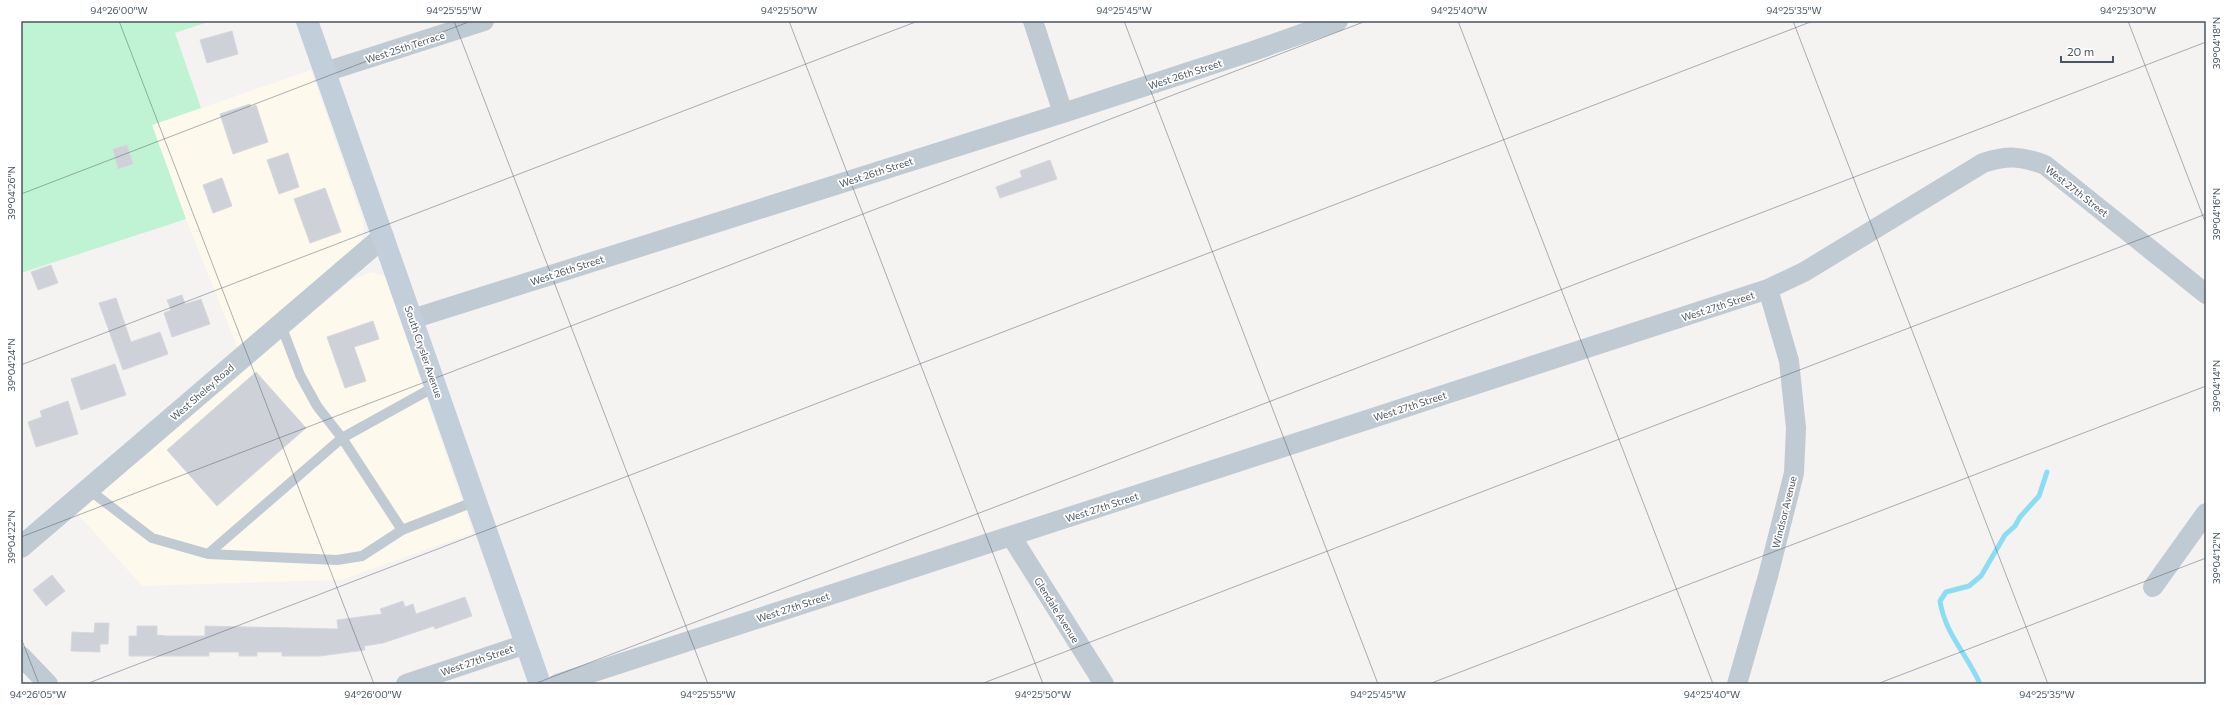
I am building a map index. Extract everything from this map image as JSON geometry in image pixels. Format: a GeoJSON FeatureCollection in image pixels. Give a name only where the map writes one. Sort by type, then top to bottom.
{"type":"FeatureCollection","features":[{"type":"Feature","properties":{"kind":"main road","name":"South Crysler Avenue"},"geometry":{"type":"LineString","coordinates":[[307,21],[540,684]]}},
{"type":"Feature","properties":{"kind":"street","name":"West 25th Terrace"},"geometry":{"type":"LineString","coordinates":[[326,72],[484,21]]}},
{"type":"Feature","properties":{"kind":"street"},"geometry":{"type":"LineString","coordinates":[[1033,21],[1063,113]]}},
{"type":"Feature","properties":{"kind":"street","name":"West 26th Street"},"geometry":{"type":"LineString","coordinates":[[412,319],[1063,113],[1253,51],[1338,21]]}},
{"type":"Feature","properties":{"kind":"street","name":"West 27th Street"},"geometry":{"type":"LineString","coordinates":[[557,684],[1768,289],[1804,272],[1983,163],[2004,157],[2025,158],[2045,165],[2206,294]]}},
{"type":"Feature","properties":{"kind":"street","name":"West Sheley Road"},"geometry":{"type":"LineString","coordinates":[[21,547],[383,237]]}},
{"type":"Feature","properties":{"kind":"street","name":"Windsor Avenue"},"geometry":{"type":"LineString","coordinates":[[1737,684],[1766,583],[1794,473],[1796,428],[1789,361],[1768,289]]}},
{"type":"Feature","properties":{"kind":"street"},"geometry":{"type":"LineString","coordinates":[[2153,587],[2206,513]]}},
{"type":"Feature","properties":{"kind":"street","name":"Glendale Avenue"},"geometry":{"type":"LineString","coordinates":[[1011,536],[1104,684]]}},
{"type":"Feature","properties":{"kind":"street","name":"West 27th Street"},"geometry":{"type":"LineString","coordinates":[[406,684],[526,644]]}},
{"type":"Feature","properties":{"kind":"street"},"geometry":{"type":"LineString","coordinates":[[21,656],[48,684]]}},
{"type":"Feature","properties":{"kind":"lane"},"geometry":{"type":"LineString","coordinates":[[281,325],[300,375],[317,406],[342,438],[402,530]]}},
{"type":"Feature","properties":{"kind":"lane"},"geometry":{"type":"LineString","coordinates":[[208,554],[342,438],[436,386]]}},
{"type":"Feature","properties":{"kind":"lane"},"geometry":{"type":"LineString","coordinates":[[88,489],[152,538],[208,554],[337,560],[362,556],[402,530],[476,501]]}},
{"type":"Feature","properties":{"kind":"shaded area"},"geometry":{"type":"Polygon","coordinates":[[[311,70],[363,220],[364,236],[360,242],[238,349],[186,219],[152,125],[311,70]]]}},
{"type":"Feature","properties":{"kind":"shaded area"},"geometry":{"type":"Polygon","coordinates":[[[371,272],[385,276],[473,533],[341,580],[142,586],[77,513],[350,281],[371,272]]]}},
{"type":"Feature","properties":{"kind":"green space"},"geometry":{"type":"Polygon","coordinates":[[[21,21],[211,21],[175,33],[201,108],[152,125],[186,219],[21,273],[21,21]]]}},
{"type":"Feature","properties":{"kind":"building"},"geometry":{"type":"Polygon","coordinates":[[[232,31],[238,54],[207,63],[200,40],[232,31]]]}},
{"type":"Feature","properties":{"kind":"building"},"geometry":{"type":"Polygon","coordinates":[[[250,104],[251,107],[256,105],[268,142],[233,154],[220,114],[250,104]]]}},
{"type":"Feature","properties":{"kind":"building"},"geometry":{"type":"Polygon","coordinates":[[[127,145],[133,164],[118,169],[113,149],[127,145]]]}},
{"type":"Feature","properties":{"kind":"building"},"geometry":{"type":"Polygon","coordinates":[[[288,153],[299,187],[279,194],[267,160],[288,153]]]}},
{"type":"Feature","properties":{"kind":"building"},"geometry":{"type":"Polygon","coordinates":[[[1050,160],[1057,179],[1000,198],[996,187],[1022,177],[1020,171],[1050,160]]]}},
{"type":"Feature","properties":{"kind":"building"},"geometry":{"type":"Polygon","coordinates":[[[222,178],[232,206],[213,213],[203,185],[222,178]]]}},
{"type":"Feature","properties":{"kind":"building"},"geometry":{"type":"Polygon","coordinates":[[[325,188],[341,232],[310,243],[294,199],[325,188]]]}},
{"type":"Feature","properties":{"kind":"building"},"geometry":{"type":"Polygon","coordinates":[[[51,265],[58,283],[38,290],[31,272],[51,265]]]}},
{"type":"Feature","properties":{"kind":"building"},"geometry":{"type":"Polygon","coordinates":[[[182,295],[185,304],[201,299],[210,324],[172,337],[164,313],[171,310],[167,300],[182,295]]]}},
{"type":"Feature","properties":{"kind":"building"},"geometry":{"type":"Polygon","coordinates":[[[116,298],[131,342],[160,332],[168,354],[123,370],[99,303],[116,298]]]}},
{"type":"Feature","properties":{"kind":"building"},"geometry":{"type":"Polygon","coordinates":[[[373,321],[379,339],[354,347],[366,381],[345,388],[327,337],[373,321]]]}},
{"type":"Feature","properties":{"kind":"building"},"geometry":{"type":"Polygon","coordinates":[[[115,364],[126,395],[81,410],[71,379],[115,364]]]}},
{"type":"Feature","properties":{"kind":"building"},"geometry":{"type":"Polygon","coordinates":[[[256,372],[306,428],[217,506],[167,450],[256,372]]]}},
{"type":"Feature","properties":{"kind":"building"},"geometry":{"type":"Polygon","coordinates":[[[68,401],[78,434],[36,447],[28,422],[42,417],[40,411],[68,401]]]}},
{"type":"Feature","properties":{"kind":"building"},"geometry":{"type":"Polygon","coordinates":[[[52,575],[65,591],[46,606],[33,590],[52,575]]]}},
{"type":"Feature","properties":{"kind":"building"},"geometry":{"type":"Polygon","coordinates":[[[465,597],[472,616],[435,629],[434,626],[383,643],[364,646],[365,650],[320,656],[282,656],[282,652],[257,652],[257,656],[239,656],[239,652],[209,652],[209,656],[129,656],[129,636],[137,636],[137,626],[157,626],[157,635],[167,636],[205,636],[205,626],[338,629],[337,620],[382,614],[380,609],[403,601],[405,607],[413,604],[416,614],[465,597]]]}},
{"type":"Feature","properties":{"kind":"building"},"geometry":{"type":"Polygon","coordinates":[[[95,623],[109,623],[108,644],[100,644],[100,652],[71,651],[72,632],[94,633],[95,623]]]}},
{"type":"Feature","properties":{"kind":"waterway"},"geometry":{"type":"LineString","coordinates":[[1980,684],[1951,634],[1940,601],[1946,592],[1969,586],[1981,576],[2005,535],[2015,526],[2020,517],[2039,496],[2047,472]]}}]}
